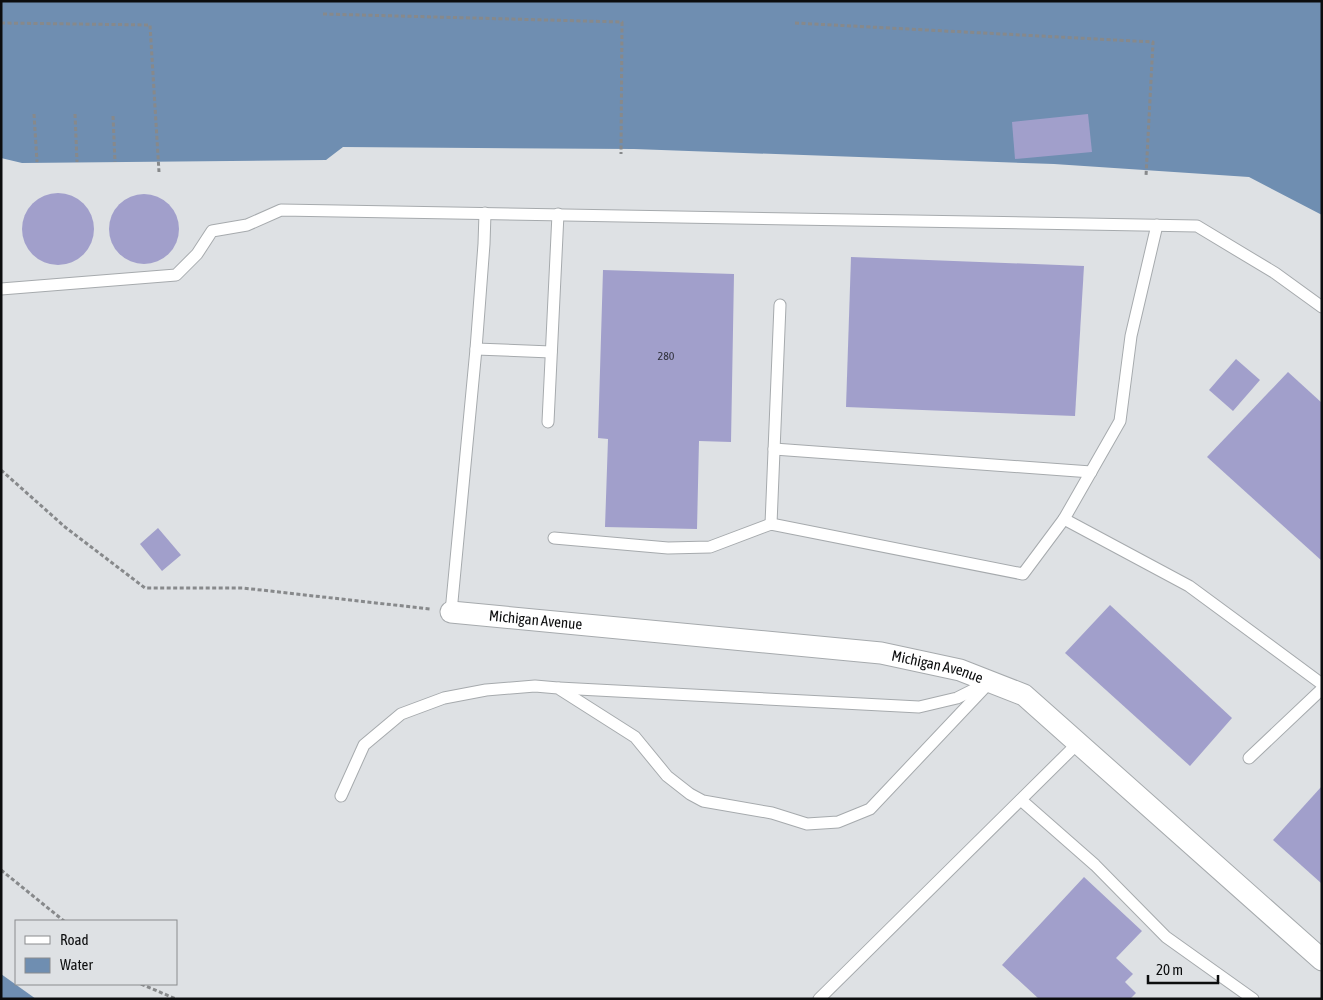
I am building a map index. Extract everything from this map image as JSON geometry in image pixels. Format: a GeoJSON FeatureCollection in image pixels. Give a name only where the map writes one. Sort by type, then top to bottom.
{"type":"FeatureCollection","features":[{"type":"Feature","properties":{"kind":"street","name":"Michigan Avenue"},"geometry":{"type":"LineString","coordinates":[[452,612],[881,653],[960,670],[1024,695],[1322,960]]}},
{"type":"Feature","properties":{"kind":"lane"},"geometry":{"type":"LineString","coordinates":[[1,289],[176,275],[197,254],[212,231],[247,225],[281,210],[1197,226],[1275,273],[1322,307]]}},
{"type":"Feature","properties":{"kind":"lane"},"geometry":{"type":"LineString","coordinates":[[452,612],[476,349],[485,213]]}},
{"type":"Feature","properties":{"kind":"lane"},"geometry":{"type":"LineString","coordinates":[[548,422],[558,214]]}},
{"type":"Feature","properties":{"kind":"lane"},"geometry":{"type":"LineString","coordinates":[[554,538],[668,548],[710,547],[771,524],[1022,574],[1064,519],[1120,421],[1131,336],[1157,225]]}},
{"type":"Feature","properties":{"kind":"lane"},"geometry":{"type":"LineString","coordinates":[[771,524],[780,305]]}},
{"type":"Feature","properties":{"kind":"lane"},"geometry":{"type":"LineString","coordinates":[[476,349],[551,352]]}},
{"type":"Feature","properties":{"kind":"lane"},"geometry":{"type":"LineString","coordinates":[[774,449],[1091,472]]}},
{"type":"Feature","properties":{"kind":"lane"},"geometry":{"type":"LineString","coordinates":[[1064,519],[1189,586],[1322,684]]}},
{"type":"Feature","properties":{"kind":"lane"},"geometry":{"type":"LineString","coordinates":[[558,688],[635,737],[667,776],[690,794],[703,800],[772,813],[807,824],[838,822],[870,809],[990,682]]}},
{"type":"Feature","properties":{"kind":"lane"},"geometry":{"type":"LineString","coordinates":[[341,796],[364,745],[401,714],[444,698],[486,690],[535,686],[919,707],[956,698],[990,682]]}},
{"type":"Feature","properties":{"kind":"lane"},"geometry":{"type":"LineString","coordinates":[[1249,758],[1322,689]]}},
{"type":"Feature","properties":{"kind":"lane"},"geometry":{"type":"LineString","coordinates":[[819,999],[1078,743]]}},
{"type":"Feature","properties":{"kind":"lane"},"geometry":{"type":"LineString","coordinates":[[1020,800],[1095,865],[1166,937],[1253,999]]}},
{"type":"Feature","properties":{"kind":"path"},"geometry":{"type":"LineString","coordinates":[[324,14],[622,22],[621,154]]}},
{"type":"Feature","properties":{"kind":"path"},"geometry":{"type":"LineString","coordinates":[[1,23],[150,26],[159,172]]}},
{"type":"Feature","properties":{"kind":"path"},"geometry":{"type":"LineString","coordinates":[[795,23],[1153,42],[1146,176]]}},
{"type":"Feature","properties":{"kind":"path"},"geometry":{"type":"LineString","coordinates":[[34,114],[36,162]]}},
{"type":"Feature","properties":{"kind":"path"},"geometry":{"type":"LineString","coordinates":[[74,114],[77,162]]}},
{"type":"Feature","properties":{"kind":"path"},"geometry":{"type":"LineString","coordinates":[[113,116],[115,162]]}},
{"type":"Feature","properties":{"kind":"path"},"geometry":{"type":"LineString","coordinates":[[1,470],[65,527],[145,588],[243,588],[452,612]]}},
{"type":"Feature","properties":{"kind":"path"},"geometry":{"type":"LineString","coordinates":[[1,870],[63,920]]}},
{"type":"Feature","properties":{"kind":"path"},"geometry":{"type":"LineString","coordinates":[[143,985],[176,999]]}},
{"type":"Feature","properties":{"kind":"water"},"geometry":{"type":"Polygon","coordinates":[[[1,1],[1322,1],[1322,215],[1249,177],[1054,164],[634,149],[343,147],[326,160],[22,163],[1,158],[1,1]]]}},
{"type":"Feature","properties":{"kind":"water"},"geometry":{"type":"Polygon","coordinates":[[[1,974],[36,999],[1,999],[1,974]]]}},
{"type":"Feature","properties":{"kind":"building"},"geometry":{"type":"Polygon","coordinates":[[[1088,114],[1092,152],[1015,159],[1012,122],[1088,114]]]}},
{"type":"Feature","properties":{"kind":"building"},"geometry":{"type":"Polygon","coordinates":[[[58,193],[78,199],[88,209],[94,229],[88,249],[78,259],[58,265],[38,259],[28,249],[22,229],[28,209],[38,199],[58,193]]]}},
{"type":"Feature","properties":{"kind":"building"},"geometry":{"type":"Polygon","coordinates":[[[137,194],[151,194],[164,200],[173,209],[179,222],[177,242],[169,254],[151,264],[137,264],[124,258],[115,249],[109,236],[109,222],[115,209],[124,200],[137,194]]]}},
{"type":"Feature","properties":{"kind":"building"},"geometry":{"type":"Polygon","coordinates":[[[851,257],[1084,266],[1075,416],[846,407],[851,257]]]}},
{"type":"Feature","properties":{"kind":"building"},"geometry":{"type":"Polygon","coordinates":[[[603,270],[734,274],[731,442],[699,441],[697,529],[605,527],[608,439],[598,438],[603,270]]]}},
{"type":"Feature","properties":{"kind":"building"},"geometry":{"type":"Polygon","coordinates":[[[1236,359],[1260,380],[1233,411],[1209,390],[1236,359]]]}},
{"type":"Feature","properties":{"kind":"building"},"geometry":{"type":"Polygon","coordinates":[[[1288,372],[1322,403],[1322,561],[1207,457],[1288,372]]]}},
{"type":"Feature","properties":{"kind":"building"},"geometry":{"type":"Polygon","coordinates":[[[158,528],[181,555],[162,571],[140,544],[158,528]]]}},
{"type":"Feature","properties":{"kind":"building"},"geometry":{"type":"Polygon","coordinates":[[[1110,605],[1232,718],[1190,766],[1065,653],[1110,605]]]}},
{"type":"Feature","properties":{"kind":"building"},"geometry":{"type":"Polygon","coordinates":[[[1322,786],[1322,882],[1321,883],[1273,840],[1322,786]]]}},
{"type":"Feature","properties":{"kind":"building"},"geometry":{"type":"Polygon","coordinates":[[[1084,877],[1142,931],[1116,958],[1133,974],[1125,982],[1136,993],[1130,999],[1039,999],[1002,965],[1084,877]]]}}]}
